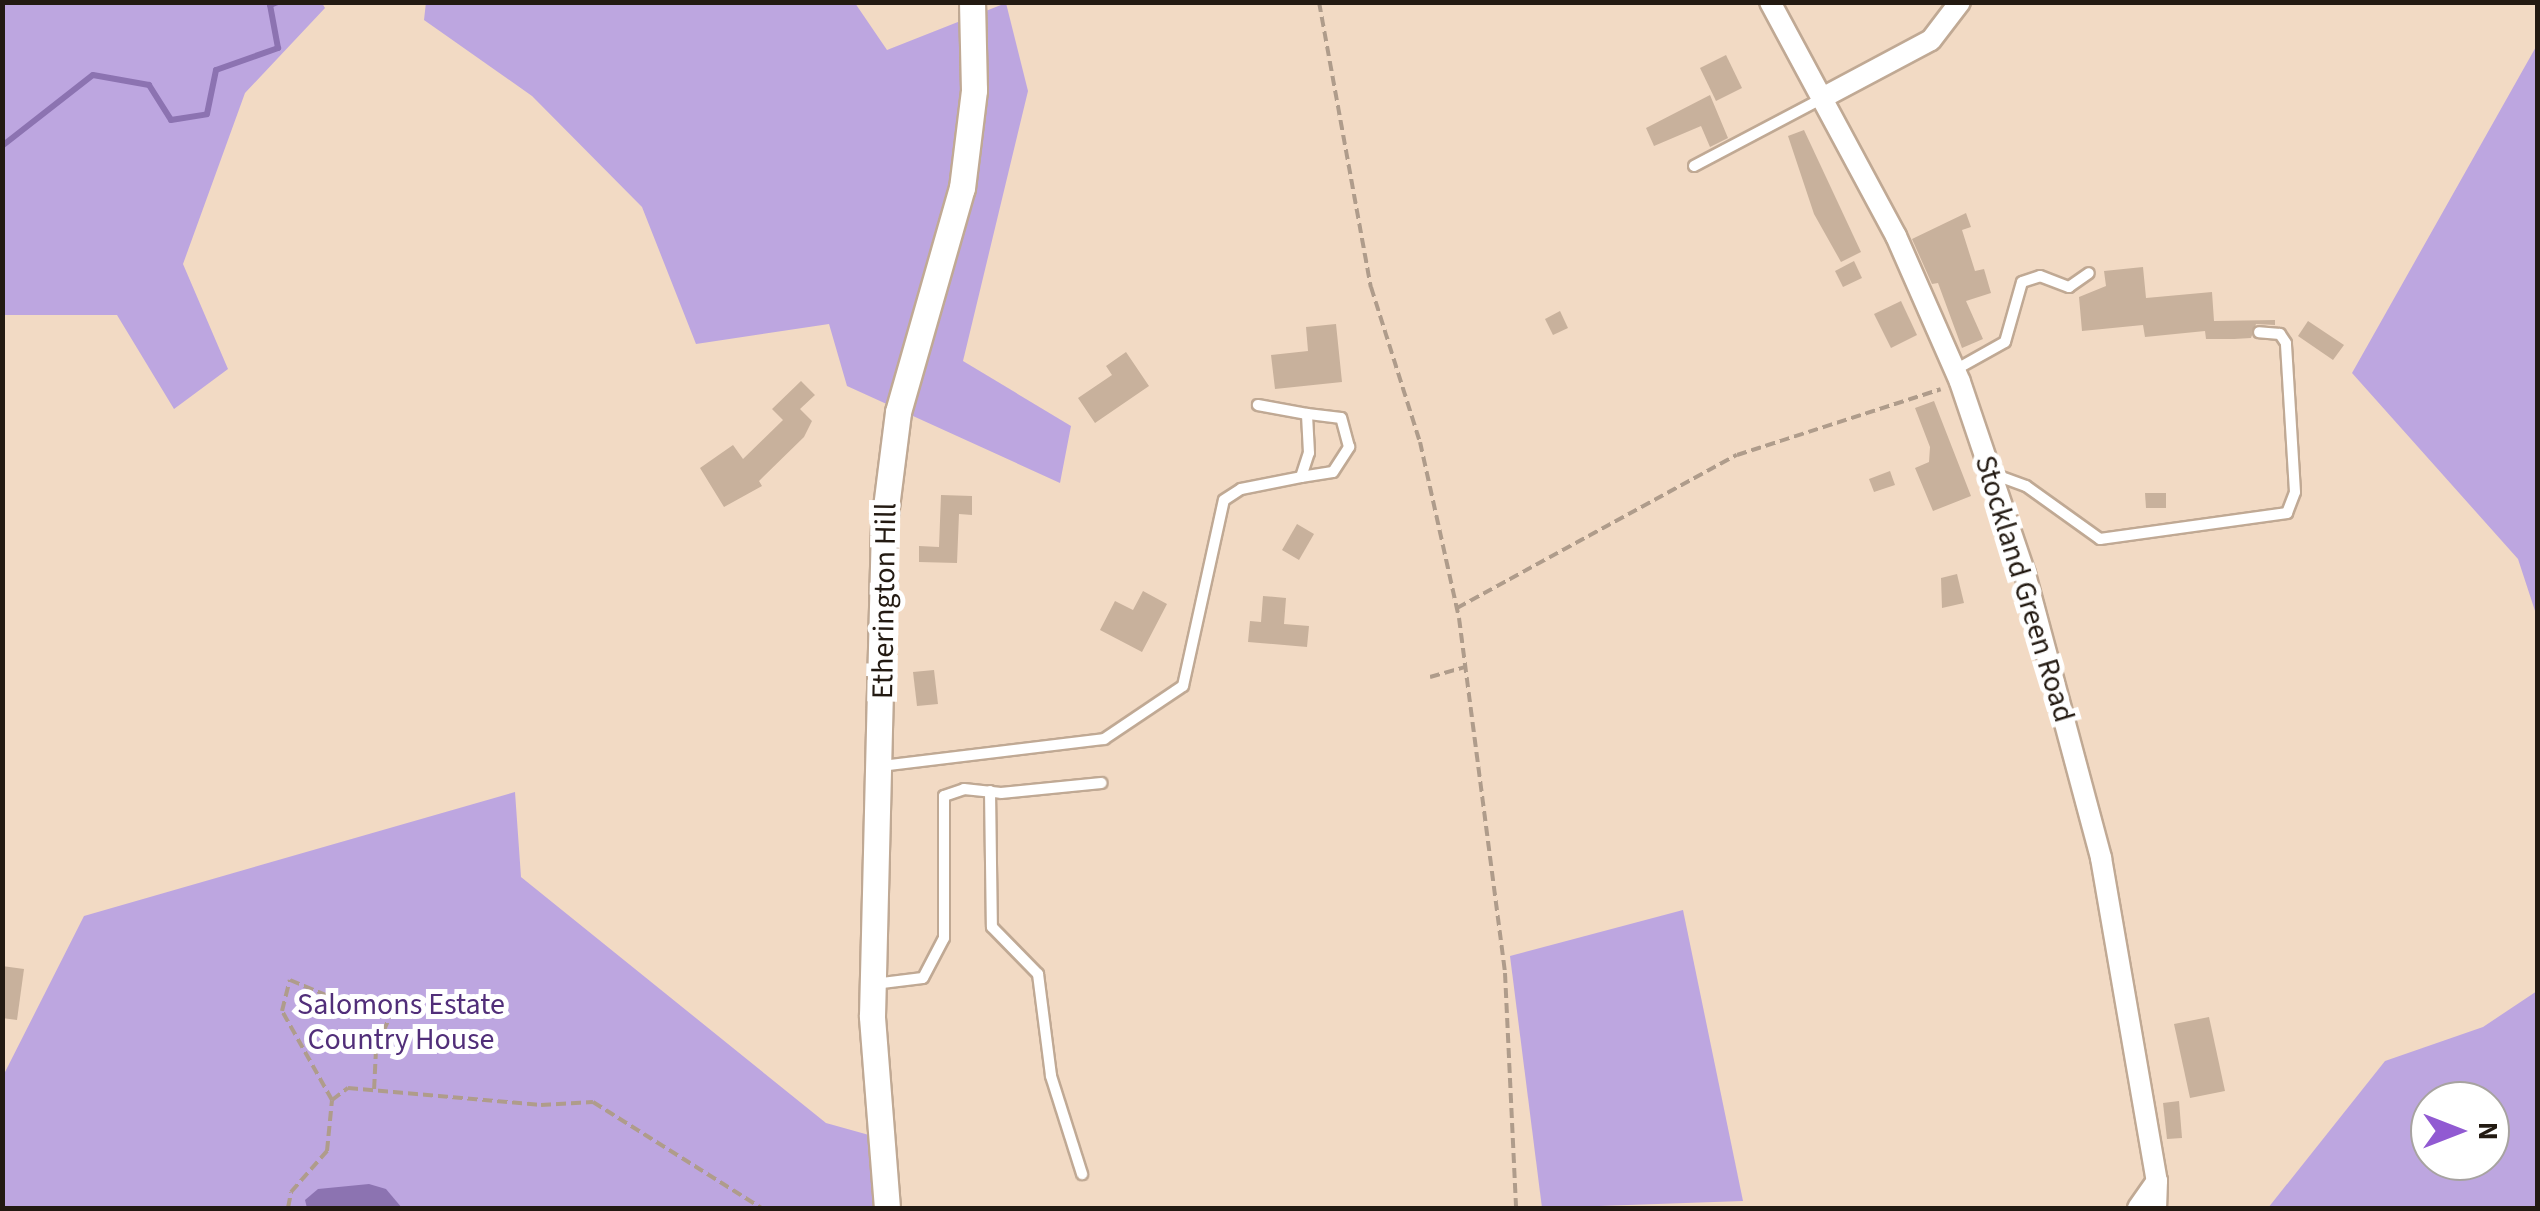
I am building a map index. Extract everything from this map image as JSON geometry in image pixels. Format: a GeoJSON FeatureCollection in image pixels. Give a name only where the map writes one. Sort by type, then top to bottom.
{"type":"FeatureCollection","features":[{"type":"Feature","properties":{"kind":"street","name":"Etherington Hill"},"geometry":{"type":"LineString","coordinates":[[887,1208],[873,984],[884,523],[898,412],[962,188],[974,90],[972,2]]}},
{"type":"Feature","properties":{"kind":"street","name":"Stockland Green Road"},"geometry":{"type":"LineString","coordinates":[[1770,2],[1824,97],[1958,376],[1992,474],[2101,858],[2157,1181],[2156,1208]]}},
{"type":"Feature","properties":{"kind":"street"},"geometry":{"type":"LineString","coordinates":[[1824,97],[1931,40],[1960,2]]}},
{"type":"Feature","properties":{"kind":"street"},"geometry":{"type":"LineString","coordinates":[[2138,1208],[2157,1181]]}},
{"type":"Feature","properties":{"kind":"lane"},"geometry":{"type":"LineString","coordinates":[[1694,166],[1824,97]]}},
{"type":"Feature","properties":{"kind":"lane"},"geometry":{"type":"LineString","coordinates":[[1958,376],[2005,342],[2022,282],[2040,276],[2069,287],[2089,274]]}},
{"type":"Feature","properties":{"kind":"lane"},"geometry":{"type":"LineString","coordinates":[[1992,474],[2026,486],[2100,538],[2287,513],[2296,492],[2286,343],[2280,334],[2259,332]]}},
{"type":"Feature","properties":{"kind":"lane"},"geometry":{"type":"LineString","coordinates":[[881,766],[1104,739],[1183,686],[1224,500],[1241,489],[1341,467],[1349,448],[1341,418],[1258,405]]}},
{"type":"Feature","properties":{"kind":"lane"},"geometry":{"type":"LineString","coordinates":[[1301,477],[1311,446],[1308,414]]}},
{"type":"Feature","properties":{"kind":"lane"},"geometry":{"type":"LineString","coordinates":[[873,984],[924,978],[944,938],[944,796],[964,788],[990,791],[1102,784]]}},
{"type":"Feature","properties":{"kind":"lane"},"geometry":{"type":"LineString","coordinates":[[990,791],[992,927],[1038,974],[1050,1076],[1082,1174]]}},
{"type":"Feature","properties":{"kind":"path"},"geometry":{"type":"LineString","coordinates":[[1318,2],[1371,287],[1420,442],[1457,608],[1504,973],[1516,1208]]}},
{"type":"Feature","properties":{"kind":"path"},"geometry":{"type":"LineString","coordinates":[[1457,608],[1737,455],[1958,376]]}},
{"type":"Feature","properties":{"kind":"path"},"geometry":{"type":"LineString","coordinates":[[1430,677],[1466,667]]}},
{"type":"Feature","properties":{"kind":"path"},"geometry":{"type":"LineString","coordinates":[[288,1208],[291,1192],[328,1151],[332,1100],[282,1011],[290,980],[338,1000],[393,1009],[376,1049],[374,1092]]}},
{"type":"Feature","properties":{"kind":"path"},"geometry":{"type":"LineString","coordinates":[[332,1100],[348,1088],[593,1102],[761,1208]]}},
{"type":"Feature","properties":{"kind":"green space"},"geometry":{"type":"Polygon","coordinates":[[[426,2],[855,3],[887,50],[1006,3],[1028,91],[963,361],[1071,426],[1060,483],[847,386],[829,324],[696,344],[642,207],[532,96],[424,20],[426,2]]]}},
{"type":"Feature","properties":{"kind":"green space"},"geometry":{"type":"Polygon","coordinates":[[[3,3],[322,3],[325,8],[245,93],[183,264],[228,369],[174,409],[117,315],[3,315],[3,3]]]}},
{"type":"Feature","properties":{"kind":"green space"},"geometry":{"type":"Polygon","coordinates":[[[2537,45],[2537,617],[2518,559],[2352,373],[2537,45]]]}},
{"type":"Feature","properties":{"kind":"green space","name":"Salomons Estate Country House"},"geometry":{"type":"Polygon","coordinates":[[[515,792],[521,877],[826,1123],[869,1135],[879,1208],[3,1208],[3,1076],[84,916],[515,792]]]}},
{"type":"Feature","properties":{"kind":"green space"},"geometry":{"type":"Polygon","coordinates":[[[1683,910],[1743,1201],[1542,1208],[1510,956],[1683,910]]]}},
{"type":"Feature","properties":{"kind":"green space"},"geometry":{"type":"Polygon","coordinates":[[[2537,991],[2537,1208],[2268,1208],[2385,1061],[2483,1027],[2537,991]]]}},
{"type":"Feature","properties":{"kind":"shaded area"},"geometry":{"type":"Polygon","coordinates":[[[369,1184],[386,1189],[402,1208],[307,1208],[305,1200],[318,1189],[369,1184]]]}},
{"type":"Feature","properties":{"kind":"building"},"geometry":{"type":"Polygon","coordinates":[[[1726,55],[1742,88],[1716,101],[1700,68],[1726,55]]]}},
{"type":"Feature","properties":{"kind":"building"},"geometry":{"type":"Polygon","coordinates":[[[1710,95],[1728,138],[1710,147],[1701,126],[1654,146],[1646,128],[1710,95]]]}},
{"type":"Feature","properties":{"kind":"building"},"geometry":{"type":"Polygon","coordinates":[[[1804,130],[1861,252],[1841,262],[1814,214],[1788,136],[1804,130]]]}},
{"type":"Feature","properties":{"kind":"building"},"geometry":{"type":"Polygon","coordinates":[[[1966,213],[1971,227],[1962,230],[1975,271],[1984,269],[1991,293],[1966,301],[1983,339],[1962,348],[1938,283],[1932,284],[1912,239],[1966,213]]]}},
{"type":"Feature","properties":{"kind":"building"},"geometry":{"type":"Polygon","coordinates":[[[1854,261],[1862,278],[1843,287],[1835,271],[1854,261]]]}},
{"type":"Feature","properties":{"kind":"building"},"geometry":{"type":"Polygon","coordinates":[[[2143,267],[2146,298],[2212,292],[2214,321],[2275,320],[2275,325],[2256,324],[2251,338],[2234,339],[2206,339],[2205,331],[2145,337],[2143,325],[2082,331],[2079,297],[2106,286],[2104,271],[2143,267]]]}},
{"type":"Feature","properties":{"kind":"building"},"geometry":{"type":"Polygon","coordinates":[[[1901,301],[1917,335],[1891,348],[1874,314],[1901,301]]]}},
{"type":"Feature","properties":{"kind":"building"},"geometry":{"type":"Polygon","coordinates":[[[1560,311],[1568,328],[1553,335],[1545,319],[1560,311]]]}},
{"type":"Feature","properties":{"kind":"building"},"geometry":{"type":"Polygon","coordinates":[[[2308,321],[2344,345],[2333,360],[2298,336],[2308,321]]]}},
{"type":"Feature","properties":{"kind":"building"},"geometry":{"type":"Polygon","coordinates":[[[1336,324],[1342,382],[1275,389],[1271,355],[1308,351],[1306,327],[1336,324]]]}},
{"type":"Feature","properties":{"kind":"building"},"geometry":{"type":"Polygon","coordinates":[[[1126,352],[1149,386],[1095,423],[1078,398],[1112,375],[1106,366],[1126,352]]]}},
{"type":"Feature","properties":{"kind":"building"},"geometry":{"type":"Polygon","coordinates":[[[801,381],[815,395],[800,409],[812,421],[804,437],[759,481],[762,486],[724,507],[700,468],[733,445],[743,459],[783,420],[772,409],[801,381]]]}},
{"type":"Feature","properties":{"kind":"building"},"geometry":{"type":"Polygon","coordinates":[[[1934,401],[1971,496],[1933,511],[1915,468],[1929,462],[1930,447],[1915,408],[1934,401]]]}},
{"type":"Feature","properties":{"kind":"building"},"geometry":{"type":"Polygon","coordinates":[[[1890,471],[1895,485],[1874,492],[1869,479],[1890,471]]]}},
{"type":"Feature","properties":{"kind":"building"},"geometry":{"type":"Polygon","coordinates":[[[2145,493],[2166,493],[2166,508],[2146,508],[2145,493]]]}},
{"type":"Feature","properties":{"kind":"building"},"geometry":{"type":"Polygon","coordinates":[[[941,495],[972,496],[972,515],[959,514],[957,563],[919,562],[919,546],[939,547],[941,495]]]}},
{"type":"Feature","properties":{"kind":"building"},"geometry":{"type":"Polygon","coordinates":[[[1297,524],[1314,534],[1299,560],[1282,550],[1297,524]]]}},
{"type":"Feature","properties":{"kind":"building"},"geometry":{"type":"Polygon","coordinates":[[[1957,574],[1964,603],[1942,608],[1941,578],[1957,574]]]}},
{"type":"Feature","properties":{"kind":"building"},"geometry":{"type":"Polygon","coordinates":[[[1143,591],[1167,604],[1142,652],[1100,630],[1115,601],[1133,610],[1143,591]]]}},
{"type":"Feature","properties":{"kind":"building"},"geometry":{"type":"Polygon","coordinates":[[[1263,596],[1286,598],[1284,624],[1309,626],[1307,647],[1248,642],[1250,621],[1261,622],[1263,596]]]}},
{"type":"Feature","properties":{"kind":"building"},"geometry":{"type":"Polygon","coordinates":[[[934,670],[938,704],[917,706],[913,672],[934,670]]]}},
{"type":"Feature","properties":{"kind":"building"},"geometry":{"type":"Polygon","coordinates":[[[2,966],[24,969],[17,1020],[2,1018],[2,966]]]}},
{"type":"Feature","properties":{"kind":"building"},"geometry":{"type":"Polygon","coordinates":[[[2209,1017],[2225,1091],[2190,1098],[2174,1024],[2209,1017]]]}},
{"type":"Feature","properties":{"kind":"building"},"geometry":{"type":"Polygon","coordinates":[[[2179,1101],[2182,1138],[2167,1139],[2163,1103],[2179,1101]]]}},
{"type":"Feature","properties":{"kind":"waterway"},"geometry":{"type":"LineString","coordinates":[[2,146],[93,75],[149,85],[171,120],[207,114],[216,70],[278,48],[270,5],[278,2]]}}]}
